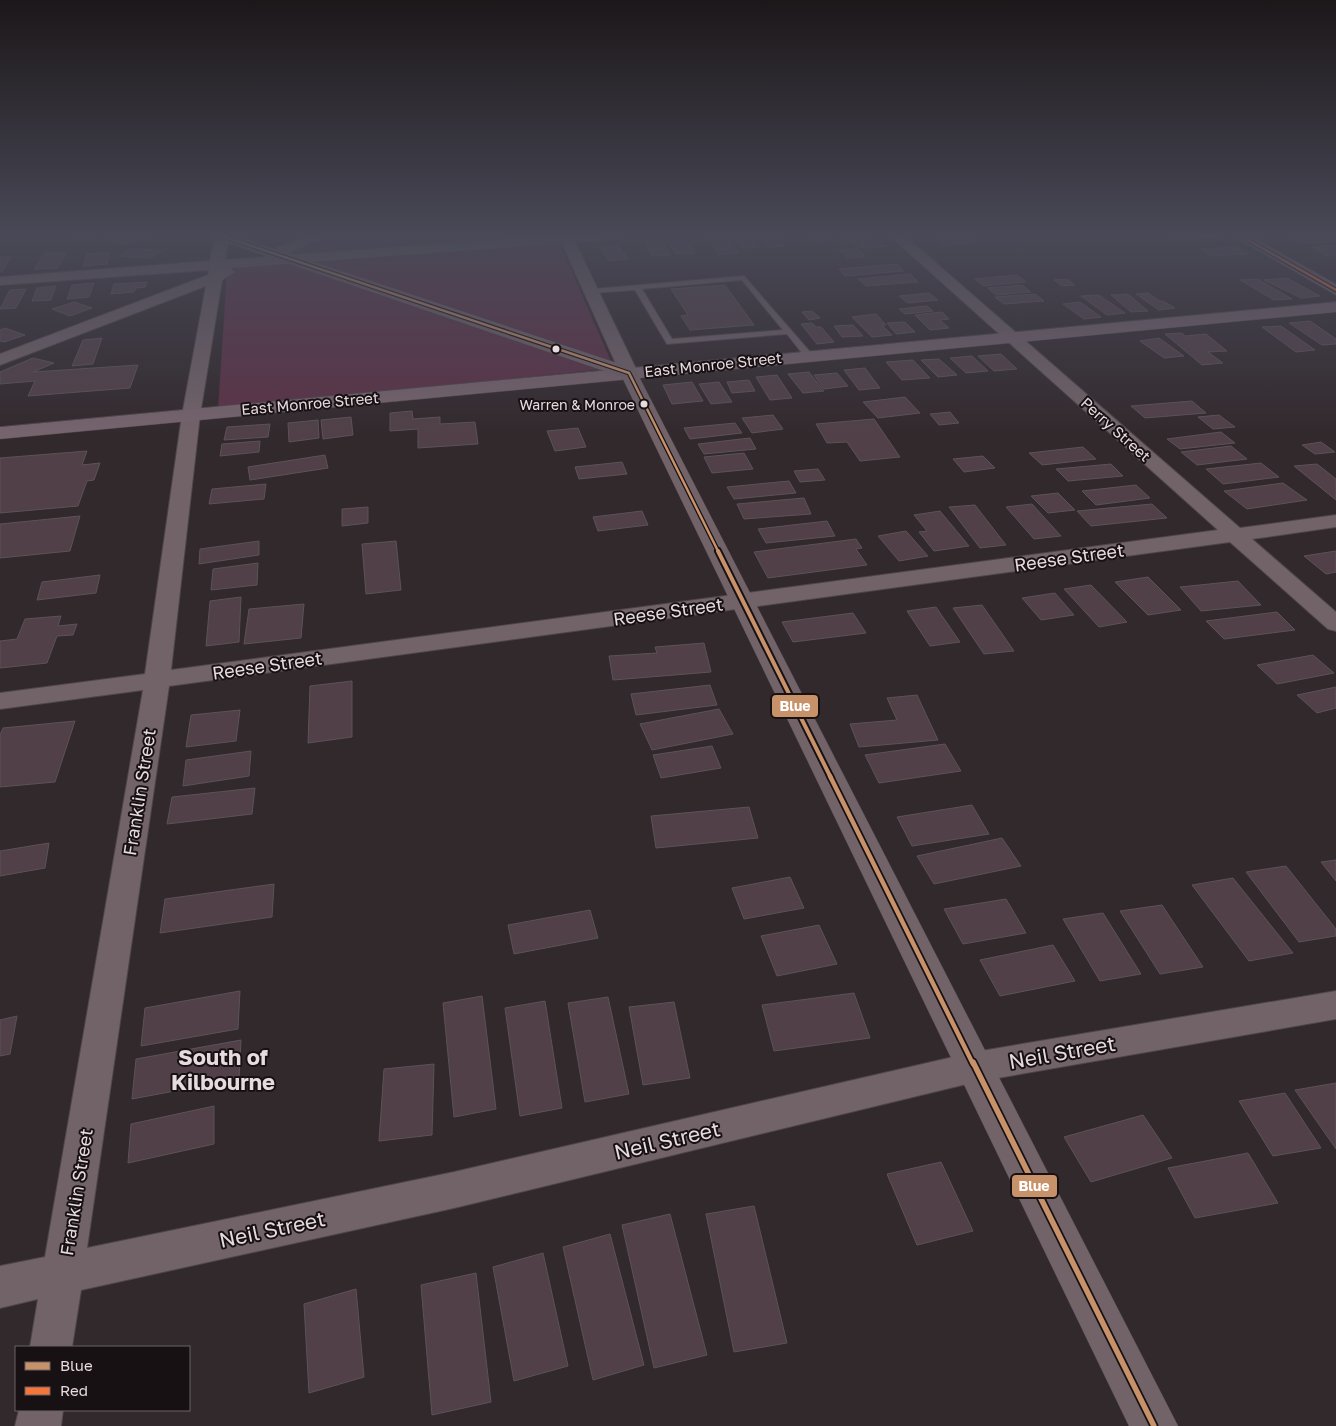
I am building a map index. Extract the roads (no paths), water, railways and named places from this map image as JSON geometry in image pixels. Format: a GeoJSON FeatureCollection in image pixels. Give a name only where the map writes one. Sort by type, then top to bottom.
{"type":"FeatureCollection","features":[{"type":"Feature","properties":{"kind":"main road"},"geometry":{"type":"LineString","coordinates":[[417,302],[629,373],[1154,1426]]}},
{"type":"Feature","properties":{"kind":"main road","name":"East Monroe Street"},"geometry":{"type":"LineString","coordinates":[[0,433],[808,355],[1336,307]]}},
{"type":"Feature","properties":{"kind":"street"},"geometry":{"type":"LineString","coordinates":[[0,360],[142,302]]}},
{"type":"Feature","properties":{"kind":"street","name":"Franklin Street"},"geometry":{"type":"LineString","coordinates":[[51,1346],[157,680],[191,414],[211,302]]}},
{"type":"Feature","properties":{"kind":"street"},"geometry":{"type":"LineString","coordinates":[[598,302],[629,373]]}},
{"type":"Feature","properties":{"kind":"street","name":"Perry Street"},"geometry":{"type":"LineString","coordinates":[[972,302],[1336,624]]}},
{"type":"Feature","properties":{"kind":"street","name":"Reese Street"},"geometry":{"type":"LineString","coordinates":[[0,702],[1336,521]]}},
{"type":"Feature","properties":{"kind":"street","name":"Neil Street"},"geometry":{"type":"LineString","coordinates":[[0,1287],[454,1190],[975,1067],[1336,1005]]}},
{"type":"Feature","properties":{"kind":"street"},"geometry":{"type":"LineString","coordinates":[[38,1426],[41,1411]]}},
{"type":"Feature","properties":{"kind":"lane"},"geometry":{"type":"LineString","coordinates":[[646,302],[670,342],[789,332]]}},
{"type":"Feature","properties":{"kind":"lane"},"geometry":{"type":"LineString","coordinates":[[764,302],[808,355]]}},
{"type":"Feature","properties":{"kind":"place","name":"Warren & Monroe"},"geometry":{"type":"Point","coordinates":[644,404]}},
{"type":"Feature","properties":{"kind":"district","name":"South of Kilbourne"},"geometry":{"type":"Point","coordinates":[223,1068]}}]}
